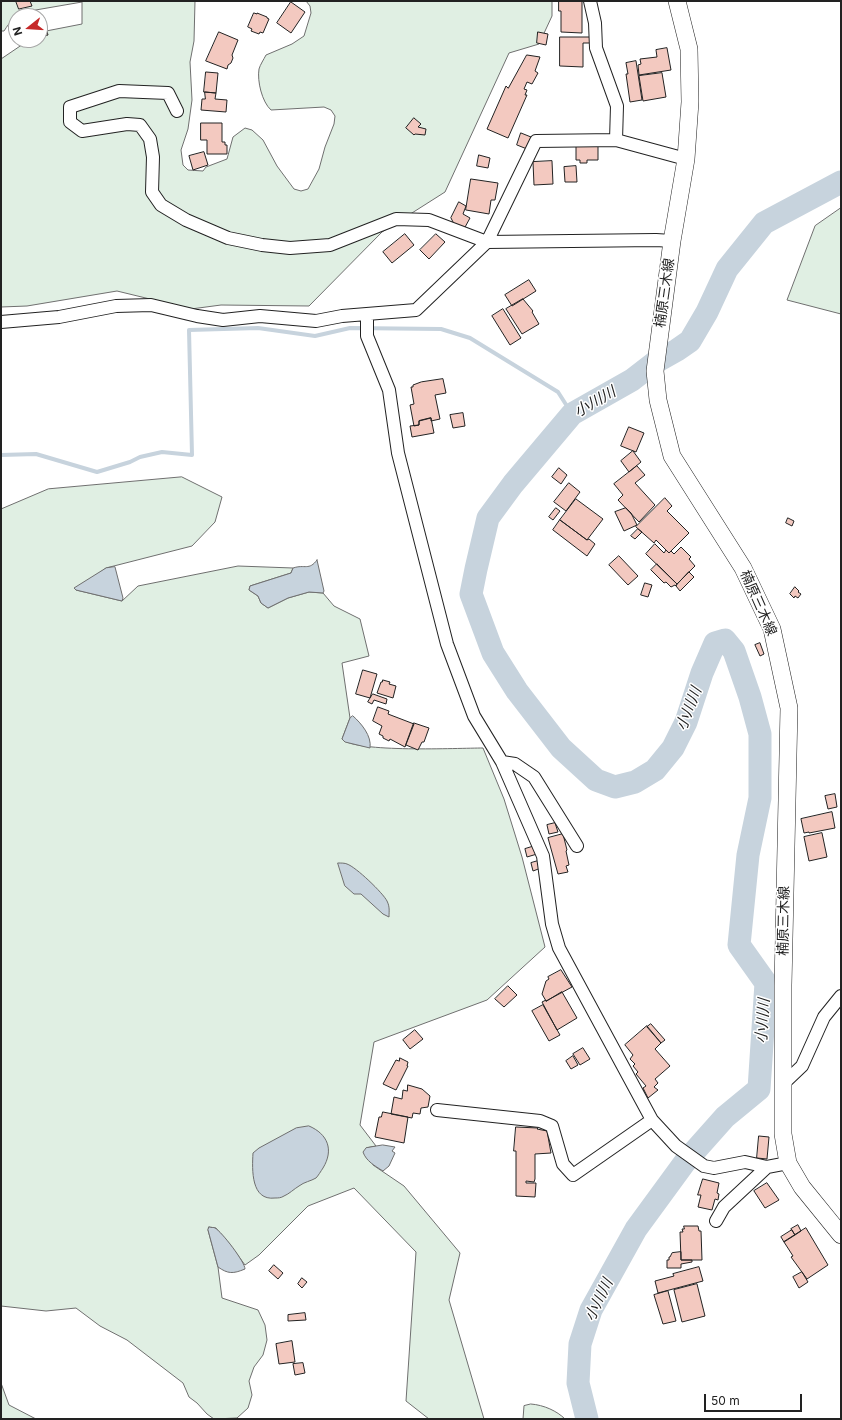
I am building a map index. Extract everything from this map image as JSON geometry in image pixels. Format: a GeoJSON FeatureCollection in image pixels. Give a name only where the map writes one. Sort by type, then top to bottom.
{"type":"FeatureCollection","features":[{"type":"Feature","properties":{"kind":"main road","name":"楠原三木線"},"geometry":{"type":"LineString","coordinates":[[677,1],[689,49],[690,102],[686,159],[672,241],[655,371],[658,400],[672,456],[743,568],[772,629],[789,708],[783,985],[783,1134],[788,1163],[802,1187],[841,1235]]}},
{"type":"Feature","properties":{"kind":"street"},"geometry":{"type":"LineString","coordinates":[[590,1],[595,23],[596,48],[617,106],[616,140]]}},
{"type":"Feature","properties":{"kind":"street"},"geometry":{"type":"LineString","coordinates":[[177,111],[168,93],[119,90],[70,107],[70,122],[82,131],[126,124],[140,125],[150,139],[153,156],[152,192],[160,205],[186,220],[228,238],[262,245],[290,248],[330,244],[396,219],[429,220],[487,242],[672,241]]}},
{"type":"Feature","properties":{"kind":"street"},"geometry":{"type":"LineString","coordinates":[[1,322],[59,317],[116,306],[151,305],[197,316],[223,320],[260,316],[316,321],[342,316],[416,310],[487,242],[536,141],[616,140],[686,159]]}},
{"type":"Feature","properties":{"kind":"street"},"geometry":{"type":"LineString","coordinates":[[367,315],[367,336],[389,390],[398,453],[447,644],[474,716],[502,762],[543,856],[552,924],[559,948],[652,1120],[676,1146],[704,1166],[714,1168],[745,1162],[767,1167],[788,1163]]}},
{"type":"Feature","properties":{"kind":"street"},"geometry":{"type":"LineString","coordinates":[[502,762],[515,764],[534,777],[577,846]]}},
{"type":"Feature","properties":{"kind":"street"},"geometry":{"type":"LineString","coordinates":[[782,1085],[802,1066],[824,1017],[841,996]]}},
{"type":"Feature","properties":{"kind":"street"},"geometry":{"type":"LineString","coordinates":[[437,1110],[540,1121],[552,1126],[563,1164],[573,1175],[652,1120]]}},
{"type":"Feature","properties":{"kind":"street"},"geometry":{"type":"LineString","coordinates":[[716,1221],[724,1207],[767,1167]]}},
{"type":"Feature","properties":{"kind":"green space"},"geometry":{"type":"Polygon","coordinates":[[[1,1],[195,1],[194,41],[190,62],[192,100],[188,129],[181,150],[183,165],[188,170],[203,171],[206,167],[227,159],[233,137],[245,128],[252,130],[263,140],[277,166],[294,189],[301,191],[308,189],[319,169],[325,147],[334,124],[335,116],[331,110],[324,107],[271,110],[263,97],[259,74],[260,67],[266,55],[292,44],[304,36],[311,13],[310,6],[306,1],[552,1],[552,16],[539,44],[509,53],[445,192],[382,232],[309,306],[221,305],[191,309],[117,291],[27,306],[1,307],[1,59],[17,48],[48,48],[48,31],[82,24],[82,2],[47,8],[8,8],[8,25],[4,31],[1,31],[1,1]]]}},
{"type":"Feature","properties":{"kind":"green space"},"geometry":{"type":"Polygon","coordinates":[[[841,208],[841,314],[787,300],[815,226],[841,208]]]}},
{"type":"Feature","properties":{"kind":"green space"},"geometry":{"type":"Polygon","coordinates":[[[182,477],[222,497],[215,522],[192,546],[106,568],[76,590],[122,601],[138,586],[238,566],[293,568],[291,573],[250,586],[249,590],[258,596],[261,603],[268,608],[288,598],[309,592],[323,593],[334,606],[360,619],[369,656],[342,663],[350,718],[342,739],[351,743],[386,748],[483,748],[504,799],[522,857],[545,947],[487,1000],[374,1042],[360,1125],[376,1146],[366,1148],[373,1165],[404,1186],[460,1253],[449,1300],[484,1419],[429,1419],[406,1401],[416,1252],[354,1188],[308,1206],[259,1255],[245,1265],[216,1228],[209,1227],[208,1230],[218,1267],[222,1298],[258,1310],[265,1325],[267,1340],[263,1355],[254,1367],[249,1381],[252,1395],[248,1408],[237,1418],[214,1419],[189,1397],[183,1383],[127,1340],[100,1326],[76,1308],[46,1311],[1,1306],[1,509],[48,489],[182,477]]]}},
{"type":"Feature","properties":{"kind":"green space"},"geometry":{"type":"Polygon","coordinates":[[[1,1383],[9,1405],[36,1419],[1,1419],[1,1383]]]}},
{"type":"Feature","properties":{"kind":"green space"},"geometry":{"type":"Polygon","coordinates":[[[531,1404],[550,1409],[565,1419],[523,1419],[524,1406],[531,1404]]]}},
{"type":"Feature","properties":{"kind":"shaded area"},"geometry":{"type":"Polygon","coordinates":[[[317,560],[324,591],[323,593],[309,592],[288,598],[268,608],[261,603],[258,596],[249,590],[250,586],[291,573],[293,568],[312,565],[317,560]]]}},
{"type":"Feature","properties":{"kind":"shaded area"},"geometry":{"type":"Polygon","coordinates":[[[115,567],[123,598],[122,601],[76,590],[74,588],[106,568],[115,567]]]}},
{"type":"Feature","properties":{"kind":"shaded area"},"geometry":{"type":"Polygon","coordinates":[[[353,716],[368,734],[370,748],[345,742],[342,739],[350,718],[353,716]]]}},
{"type":"Feature","properties":{"kind":"shaded area"},"geometry":{"type":"Polygon","coordinates":[[[338,863],[345,863],[351,866],[363,875],[385,897],[389,907],[389,917],[383,914],[361,894],[354,894],[345,886],[338,863]]]}},
{"type":"Feature","properties":{"kind":"shaded area"},"geometry":{"type":"Polygon","coordinates":[[[309,1126],[321,1133],[327,1143],[328,1155],[319,1175],[282,1197],[267,1198],[261,1195],[257,1190],[253,1176],[253,1153],[259,1148],[296,1128],[309,1126]]]}},
{"type":"Feature","properties":{"kind":"shaded area"},"geometry":{"type":"Polygon","coordinates":[[[383,1145],[395,1147],[392,1151],[395,1153],[389,1166],[383,1171],[369,1161],[363,1152],[366,1148],[383,1145]]]}},
{"type":"Feature","properties":{"kind":"shaded area"},"geometry":{"type":"Polygon","coordinates":[[[209,1227],[215,1228],[223,1235],[233,1247],[245,1269],[237,1272],[231,1272],[225,1271],[218,1267],[208,1230],[209,1227]]]}},
{"type":"Feature","properties":{"kind":"building"},"geometry":{"type":"Polygon","coordinates":[[[16,1],[30,1],[32,6],[23,8],[19,8],[16,1]]]}},
{"type":"Feature","properties":{"kind":"building"},"geometry":{"type":"Polygon","coordinates":[[[559,1],[582,1],[582,33],[561,32],[561,11],[559,11],[559,1]]]}},
{"type":"Feature","properties":{"kind":"building"},"geometry":{"type":"Polygon","coordinates":[[[291,2],[305,12],[291,33],[277,23],[291,2]]]}},
{"type":"Feature","properties":{"kind":"building"},"geometry":{"type":"Polygon","coordinates":[[[254,13],[269,19],[263,33],[260,32],[259,34],[251,31],[252,29],[248,27],[254,13]]]}},
{"type":"Feature","properties":{"kind":"building"},"geometry":{"type":"Polygon","coordinates":[[[219,32],[238,40],[232,55],[233,58],[227,69],[206,61],[219,32]]]}},
{"type":"Feature","properties":{"kind":"building"},"geometry":{"type":"Polygon","coordinates":[[[538,32],[548,34],[546,45],[537,43],[538,32]]]}},
{"type":"Feature","properties":{"kind":"building"},"geometry":{"type":"Polygon","coordinates":[[[560,37],[590,37],[590,43],[583,43],[583,67],[560,66],[560,37]]]}},
{"type":"Feature","properties":{"kind":"building"},"geometry":{"type":"Polygon","coordinates":[[[667,48],[671,70],[639,75],[638,65],[641,64],[640,59],[657,57],[656,50],[667,48]]]}},
{"type":"Feature","properties":{"kind":"building"},"geometry":{"type":"Polygon","coordinates":[[[527,55],[540,57],[535,71],[538,73],[532,84],[527,82],[524,89],[527,90],[525,95],[527,95],[508,138],[487,129],[506,86],[508,88],[527,55]]]}},
{"type":"Feature","properties":{"kind":"building"},"geometry":{"type":"Polygon","coordinates":[[[636,61],[642,100],[630,102],[626,63],[636,61]]]}},
{"type":"Feature","properties":{"kind":"building"},"geometry":{"type":"Polygon","coordinates":[[[206,72],[218,73],[216,93],[204,92],[206,72]]]}},
{"type":"Feature","properties":{"kind":"building"},"geometry":{"type":"Polygon","coordinates":[[[662,73],[666,97],[643,101],[639,76],[662,73]]]}},
{"type":"Feature","properties":{"kind":"building"},"geometry":{"type":"Polygon","coordinates":[[[205,92],[216,93],[215,99],[227,100],[226,112],[201,110],[202,99],[205,99],[205,92]]]}},
{"type":"Feature","properties":{"kind":"building"},"geometry":{"type":"Polygon","coordinates":[[[414,118],[421,124],[418,127],[426,129],[425,135],[414,135],[406,128],[414,118]]]}},
{"type":"Feature","properties":{"kind":"building"},"geometry":{"type":"Polygon","coordinates":[[[201,123],[222,123],[222,142],[225,142],[225,145],[227,145],[227,154],[207,154],[207,140],[201,140],[201,123]]]}},
{"type":"Feature","properties":{"kind":"building"},"geometry":{"type":"Polygon","coordinates":[[[521,133],[531,137],[527,149],[517,145],[521,133]]]}},
{"type":"Feature","properties":{"kind":"building"},"geometry":{"type":"Polygon","coordinates":[[[598,144],[598,160],[587,160],[587,163],[580,163],[580,160],[576,160],[576,145],[598,144]]]}},
{"type":"Feature","properties":{"kind":"building"},"geometry":{"type":"Polygon","coordinates":[[[204,152],[208,165],[193,170],[189,156],[204,152]]]}},
{"type":"Feature","properties":{"kind":"building"},"geometry":{"type":"Polygon","coordinates":[[[479,155],[490,158],[488,168],[477,166],[479,155]]]}},
{"type":"Feature","properties":{"kind":"building"},"geometry":{"type":"Polygon","coordinates":[[[552,161],[553,184],[534,185],[533,162],[552,161]]]}},
{"type":"Feature","properties":{"kind":"building"},"geometry":{"type":"Polygon","coordinates":[[[576,166],[577,182],[565,182],[564,167],[576,166]]]}},
{"type":"Feature","properties":{"kind":"building"},"geometry":{"type":"Polygon","coordinates":[[[471,179],[498,183],[495,200],[491,200],[489,214],[466,210],[471,179]]]}},
{"type":"Feature","properties":{"kind":"building"},"geometry":{"type":"Polygon","coordinates":[[[459,202],[466,206],[463,214],[470,218],[464,229],[454,224],[451,218],[459,202]]]}},
{"type":"Feature","properties":{"kind":"building"},"geometry":{"type":"Polygon","coordinates":[[[405,234],[414,245],[392,263],[383,252],[405,234]]]}},
{"type":"Feature","properties":{"kind":"building"},"geometry":{"type":"Polygon","coordinates":[[[436,234],[445,242],[429,259],[420,250],[436,234]]]}},
{"type":"Feature","properties":{"kind":"building"},"geometry":{"type":"Polygon","coordinates":[[[529,280],[536,291],[512,306],[505,295],[529,280]]]}},
{"type":"Feature","properties":{"kind":"building"},"geometry":{"type":"Polygon","coordinates":[[[523,299],[533,311],[532,312],[539,324],[522,334],[506,309],[523,299]]]}},
{"type":"Feature","properties":{"kind":"building"},"geometry":{"type":"Polygon","coordinates":[[[503,309],[521,338],[510,345],[492,316],[503,309]]]}},
{"type":"Feature","properties":{"kind":"building"},"geometry":{"type":"Polygon","coordinates":[[[443,379],[446,393],[435,395],[440,419],[431,421],[431,418],[419,421],[419,425],[414,426],[410,405],[414,404],[411,387],[421,382],[443,379]]]}},
{"type":"Feature","properties":{"kind":"building"},"geometry":{"type":"Polygon","coordinates":[[[463,413],[465,426],[453,428],[450,415],[463,413]]]}},
{"type":"Feature","properties":{"kind":"building"},"geometry":{"type":"Polygon","coordinates":[[[431,418],[434,433],[412,437],[410,426],[419,425],[419,421],[431,418]]]}},
{"type":"Feature","properties":{"kind":"building"},"geometry":{"type":"Polygon","coordinates":[[[629,427],[644,433],[636,452],[621,446],[629,427]]]}},
{"type":"Feature","properties":{"kind":"building"},"geometry":{"type":"Polygon","coordinates":[[[633,451],[641,462],[629,472],[621,461],[633,451]]]}},
{"type":"Feature","properties":{"kind":"building"},"geometry":{"type":"Polygon","coordinates":[[[637,466],[645,475],[635,483],[655,505],[639,522],[618,500],[623,495],[614,484],[637,466]]]}},
{"type":"Feature","properties":{"kind":"building"},"geometry":{"type":"Polygon","coordinates":[[[559,468],[567,475],[561,484],[552,477],[559,468]]]}},
{"type":"Feature","properties":{"kind":"building"},"geometry":{"type":"Polygon","coordinates":[[[569,483],[580,492],[566,511],[554,502],[569,483]]]}},
{"type":"Feature","properties":{"kind":"building"},"geometry":{"type":"Polygon","coordinates":[[[665,498],[672,506],[667,511],[689,533],[669,553],[656,540],[654,543],[636,527],[665,498]]]}},
{"type":"Feature","properties":{"kind":"building"},"geometry":{"type":"Polygon","coordinates":[[[576,499],[603,519],[587,540],[560,520],[576,499]]]}},
{"type":"Feature","properties":{"kind":"building"},"geometry":{"type":"Polygon","coordinates":[[[556,508],[560,511],[553,520],[549,517],[556,508]]]}},
{"type":"Feature","properties":{"kind":"building"},"geometry":{"type":"Polygon","coordinates":[[[626,508],[631,513],[637,525],[624,531],[615,512],[626,508]]]}},
{"type":"Feature","properties":{"kind":"building"},"geometry":{"type":"Polygon","coordinates":[[[788,518],[794,521],[792,526],[786,523],[788,518]]]}},
{"type":"Feature","properties":{"kind":"building"},"geometry":{"type":"Polygon","coordinates":[[[560,520],[587,540],[589,539],[595,544],[587,556],[553,530],[560,520]]]}},
{"type":"Feature","properties":{"kind":"building"},"geometry":{"type":"Polygon","coordinates":[[[638,529],[642,532],[635,539],[631,536],[638,529]]]}},
{"type":"Feature","properties":{"kind":"building"},"geometry":{"type":"Polygon","coordinates":[[[655,544],[664,553],[666,550],[669,553],[671,551],[674,554],[681,547],[691,557],[689,559],[695,566],[677,584],[646,554],[655,544]]]}},
{"type":"Feature","properties":{"kind":"building"},"geometry":{"type":"Polygon","coordinates":[[[619,556],[638,576],[628,585],[609,565],[619,556]]]}},
{"type":"Feature","properties":{"kind":"building"},"geometry":{"type":"Polygon","coordinates":[[[657,564],[677,584],[676,586],[671,587],[666,582],[664,583],[651,570],[657,564]]]}},
{"type":"Feature","properties":{"kind":"building"},"geometry":{"type":"Polygon","coordinates":[[[689,572],[694,577],[680,591],[676,586],[689,572]]]}},
{"type":"Feature","properties":{"kind":"building"},"geometry":{"type":"Polygon","coordinates":[[[645,583],[652,585],[648,597],[641,595],[645,583]]]}},
{"type":"Feature","properties":{"kind":"building"},"geometry":{"type":"Polygon","coordinates":[[[795,587],[801,594],[798,598],[795,596],[794,598],[790,594],[795,587]]]}},
{"type":"Feature","properties":{"kind":"building"},"geometry":{"type":"Polygon","coordinates":[[[760,643],[764,654],[760,656],[755,645],[760,643]]]}},
{"type":"Feature","properties":{"kind":"building"},"geometry":{"type":"Polygon","coordinates":[[[363,670],[377,674],[370,698],[356,694],[363,670]]]}},
{"type":"Feature","properties":{"kind":"building"},"geometry":{"type":"Polygon","coordinates":[[[383,680],[396,686],[393,698],[377,693],[383,680]]]}},
{"type":"Feature","properties":{"kind":"building"},"geometry":{"type":"Polygon","coordinates":[[[373,694],[387,699],[386,704],[374,700],[372,704],[368,702],[373,694]]]}},
{"type":"Feature","properties":{"kind":"building"},"geometry":{"type":"Polygon","coordinates":[[[378,707],[389,711],[388,714],[414,724],[405,747],[390,739],[389,741],[383,738],[383,736],[379,734],[382,726],[373,721],[378,707]]]}},
{"type":"Feature","properties":{"kind":"building"},"geometry":{"type":"Polygon","coordinates":[[[414,723],[429,728],[424,742],[422,742],[418,750],[406,745],[414,723]]]}},
{"type":"Feature","properties":{"kind":"building"},"geometry":{"type":"Polygon","coordinates":[[[835,794],[837,807],[828,809],[825,796],[835,794]]]}},
{"type":"Feature","properties":{"kind":"building"},"geometry":{"type":"Polygon","coordinates":[[[832,812],[835,828],[804,833],[801,819],[832,812]]]}},
{"type":"Feature","properties":{"kind":"building"},"geometry":{"type":"Polygon","coordinates":[[[555,823],[558,832],[549,834],[547,825],[555,823]]]}},
{"type":"Feature","properties":{"kind":"building"},"geometry":{"type":"Polygon","coordinates":[[[822,833],[827,857],[809,861],[804,837],[822,833]]]}},
{"type":"Feature","properties":{"kind":"building"},"geometry":{"type":"Polygon","coordinates":[[[563,834],[569,865],[566,866],[568,872],[558,874],[548,838],[563,834]]]}},
{"type":"Feature","properties":{"kind":"building"},"geometry":{"type":"Polygon","coordinates":[[[535,846],[537,854],[527,857],[525,849],[535,846]]]}},
{"type":"Feature","properties":{"kind":"building"},"geometry":{"type":"Polygon","coordinates":[[[538,861],[541,868],[533,871],[531,863],[538,861]]]}},
{"type":"Feature","properties":{"kind":"building"},"geometry":{"type":"Polygon","coordinates":[[[561,970],[572,987],[546,1001],[542,994],[546,981],[549,979],[548,977],[561,970]]]}},
{"type":"Feature","properties":{"kind":"building"},"geometry":{"type":"Polygon","coordinates":[[[508,986],[517,995],[504,1007],[495,999],[508,986]]]}},
{"type":"Feature","properties":{"kind":"building"},"geometry":{"type":"Polygon","coordinates":[[[562,992],[577,1018],[557,1030],[542,1002],[562,992]]]}},
{"type":"Feature","properties":{"kind":"building"},"geometry":{"type":"Polygon","coordinates":[[[543,1005],[560,1035],[549,1041],[532,1011],[543,1005]]]}},
{"type":"Feature","properties":{"kind":"building"},"geometry":{"type":"Polygon","coordinates":[[[651,1024],[665,1040],[661,1043],[647,1027],[651,1024]]]}},
{"type":"Feature","properties":{"kind":"building"},"geometry":{"type":"Polygon","coordinates":[[[647,1026],[661,1043],[655,1049],[670,1066],[655,1079],[658,1083],[654,1087],[658,1090],[648,1098],[643,1088],[646,1086],[636,1074],[638,1072],[633,1066],[635,1064],[630,1059],[633,1055],[625,1045],[647,1026]]]}},
{"type":"Feature","properties":{"kind":"building"},"geometry":{"type":"Polygon","coordinates":[[[415,1030],[423,1039],[410,1049],[403,1040],[415,1030]]]}},
{"type":"Feature","properties":{"kind":"building"},"geometry":{"type":"Polygon","coordinates":[[[583,1048],[590,1059],[580,1065],[573,1054],[583,1048]]]}},
{"type":"Feature","properties":{"kind":"building"},"geometry":{"type":"Polygon","coordinates":[[[573,1056],[578,1065],[571,1069],[566,1061],[573,1056]]]}},
{"type":"Feature","properties":{"kind":"building"},"geometry":{"type":"Polygon","coordinates":[[[400,1058],[408,1062],[408,1066],[396,1090],[383,1084],[396,1060],[399,1061],[400,1058]]]}},
{"type":"Feature","properties":{"kind":"building"},"geometry":{"type":"Polygon","coordinates":[[[408,1085],[422,1089],[430,1096],[428,1107],[421,1108],[420,1114],[413,1113],[412,1118],[391,1114],[394,1097],[402,1099],[403,1090],[407,1091],[408,1085]]]}},
{"type":"Feature","properties":{"kind":"building"},"geometry":{"type":"Polygon","coordinates":[[[383,1112],[408,1117],[404,1143],[375,1137],[379,1117],[381,1117],[383,1112]]]}},
{"type":"Feature","properties":{"kind":"building"},"geometry":{"type":"Polygon","coordinates":[[[516,1127],[538,1128],[537,1129],[547,1131],[551,1153],[535,1154],[534,1182],[526,1181],[526,1183],[536,1183],[535,1197],[516,1196],[516,1151],[514,1151],[516,1127]]]}},
{"type":"Feature","properties":{"kind":"building"},"geometry":{"type":"Polygon","coordinates":[[[759,1136],[769,1137],[767,1159],[757,1158],[759,1136]]]}},
{"type":"Feature","properties":{"kind":"building"},"geometry":{"type":"Polygon","coordinates":[[[703,1179],[719,1183],[717,1193],[719,1194],[718,1200],[715,1199],[712,1210],[698,1207],[701,1195],[698,1195],[703,1179]]]}},
{"type":"Feature","properties":{"kind":"building"},"geometry":{"type":"Polygon","coordinates":[[[767,1183],[779,1200],[765,1208],[754,1191],[767,1183]]]}},
{"type":"Feature","properties":{"kind":"building"},"geometry":{"type":"Polygon","coordinates":[[[798,1225],[801,1231],[795,1235],[791,1229],[798,1225]]]}},
{"type":"Feature","properties":{"kind":"building"},"geometry":{"type":"Polygon","coordinates":[[[684,1226],[698,1226],[699,1231],[701,1231],[702,1260],[681,1260],[680,1232],[683,1232],[682,1229],[684,1229],[684,1226]]]}},
{"type":"Feature","properties":{"kind":"building"},"geometry":{"type":"Polygon","coordinates":[[[806,1228],[828,1265],[807,1279],[791,1257],[793,1256],[784,1242],[806,1228]]]}},
{"type":"Feature","properties":{"kind":"building"},"geometry":{"type":"Polygon","coordinates":[[[792,1230],[795,1235],[784,1242],[781,1237],[792,1230]]]}},
{"type":"Feature","properties":{"kind":"building"},"geometry":{"type":"Polygon","coordinates":[[[681,1252],[681,1260],[692,1260],[692,1262],[681,1264],[681,1268],[667,1268],[667,1260],[669,1260],[672,1253],[681,1252]]]}},
{"type":"Feature","properties":{"kind":"building"},"geometry":{"type":"Polygon","coordinates":[[[274,1265],[283,1273],[278,1279],[269,1271],[274,1265]]]}},
{"type":"Feature","properties":{"kind":"building"},"geometry":{"type":"Polygon","coordinates":[[[699,1267],[703,1281],[658,1293],[655,1281],[674,1276],[673,1274],[699,1267]]]}},
{"type":"Feature","properties":{"kind":"building"},"geometry":{"type":"Polygon","coordinates":[[[802,1272],[808,1282],[799,1288],[793,1277],[802,1272]]]}},
{"type":"Feature","properties":{"kind":"building"},"geometry":{"type":"Polygon","coordinates":[[[302,1278],[307,1282],[302,1288],[298,1284],[302,1278]]]}},
{"type":"Feature","properties":{"kind":"building"},"geometry":{"type":"Polygon","coordinates":[[[697,1284],[705,1316],[682,1322],[674,1290],[697,1284]]]}},
{"type":"Feature","properties":{"kind":"building"},"geometry":{"type":"Polygon","coordinates":[[[668,1291],[676,1321],[663,1324],[654,1295],[668,1291]]]}},
{"type":"Feature","properties":{"kind":"building"},"geometry":{"type":"Polygon","coordinates":[[[305,1313],[306,1320],[288,1321],[288,1315],[305,1313]]]}},
{"type":"Feature","properties":{"kind":"building"},"geometry":{"type":"Polygon","coordinates":[[[292,1341],[295,1362],[279,1364],[276,1344],[292,1341]]]}},
{"type":"Feature","properties":{"kind":"building"},"geometry":{"type":"Polygon","coordinates":[[[303,1363],[305,1373],[295,1375],[293,1364],[303,1363]]]}},
{"type":"Feature","properties":{"kind":"waterway","name":"小川川"},"geometry":{"type":"LineString","coordinates":[[587,1419],[578,1383],[580,1344],[591,1310],[636,1229],[685,1162],[725,1117],[759,1089],[766,983],[739,945],[748,855],[760,798],[760,734],[750,697],[734,651],[725,640],[715,643],[702,673],[686,722],[673,748],[655,770],[635,782],[615,787],[596,780],[561,748],[517,691],[493,653],[471,594],[476,569],[488,518],[513,484],[572,414],[632,380],[654,363],[690,341],[707,312],[727,269],[764,223],[841,182]]}},
{"type":"Feature","properties":{"kind":"waterway"},"geometry":{"type":"LineString","coordinates":[[1,455],[36,454],[97,472],[130,462],[140,457],[162,452],[192,455],[189,330],[258,328],[315,336],[350,328],[441,329],[470,338],[558,392],[572,414]]}}]}
